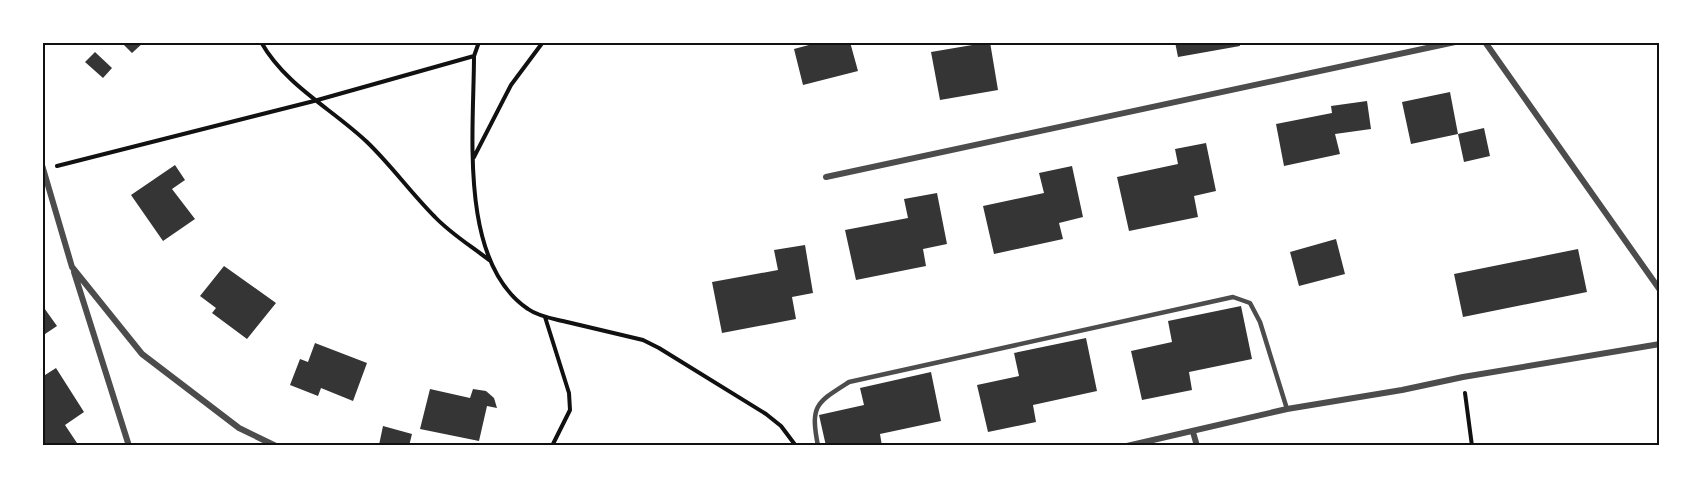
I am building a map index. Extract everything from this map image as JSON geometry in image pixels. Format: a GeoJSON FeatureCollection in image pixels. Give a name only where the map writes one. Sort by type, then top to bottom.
{"type":"FeatureCollection","features":[{"type":"Feature","properties":{"kind":"street"},"geometry":{"type":"LineString","coordinates":[[826,177],[1455,42]]}},
{"type":"Feature","properties":{"kind":"street"},"geometry":{"type":"LineString","coordinates":[[1485,42],[1660,291]]}},
{"type":"Feature","properties":{"kind":"street"},"geometry":{"type":"LineString","coordinates":[[42,167],[129,446]]}},
{"type":"Feature","properties":{"kind":"street"},"geometry":{"type":"LineString","coordinates":[[72,267],[142,354],[238,428],[276,446]]}},
{"type":"Feature","properties":{"kind":"street"},"geometry":{"type":"LineString","coordinates":[[1127,446],[1287,409],[1660,345]]}},
{"type":"Feature","properties":{"kind":"street"},"geometry":{"type":"LineString","coordinates":[[1193,432],[1197,446]]}},
{"type":"Feature","properties":{"kind":"lane"},"geometry":{"type":"LineString","coordinates":[[818,446],[813,424],[815,409],[825,397],[849,382],[1233,297],[1250,303],[1260,322],[1287,409]]}},
{"type":"Feature","properties":{"kind":"path"},"geometry":{"type":"LineString","coordinates":[[261,42],[283,73],[314,101],[341,118],[369,144],[436,219],[490,261]]}},
{"type":"Feature","properties":{"kind":"path"},"geometry":{"type":"LineString","coordinates":[[479,42],[474,56],[474,158],[478,227],[494,271],[512,296],[530,311],[643,340],[766,414],[786,431],[796,446]]}},
{"type":"Feature","properties":{"kind":"path"},"geometry":{"type":"LineString","coordinates":[[474,158],[511,85],[543,42]]}},
{"type":"Feature","properties":{"kind":"path"},"geometry":{"type":"LineString","coordinates":[[42,167],[314,101],[474,56]]}},
{"type":"Feature","properties":{"kind":"path"},"geometry":{"type":"LineString","coordinates":[[545,316],[569,393],[570,410],[552,446]]}},
{"type":"Feature","properties":{"kind":"path"},"geometry":{"type":"LineString","coordinates":[[1467,406],[1472,446]]}},
{"type":"Feature","properties":{"kind":"building"},"geometry":{"type":"Polygon","coordinates":[[[121,42],[144,42],[132,53],[121,42]]]}},
{"type":"Feature","properties":{"kind":"building"},"geometry":{"type":"Polygon","coordinates":[[[820,42],[850,42],[858,71],[803,85],[794,49],[820,42]]]}},
{"type":"Feature","properties":{"kind":"building"},"geometry":{"type":"Polygon","coordinates":[[[990,42],[998,90],[940,100],[931,52],[990,42]]]}},
{"type":"Feature","properties":{"kind":"building"},"geometry":{"type":"Polygon","coordinates":[[[1175,42],[1239,42],[1240,46],[1178,57],[1175,42]]]}},
{"type":"Feature","properties":{"kind":"building"},"geometry":{"type":"Polygon","coordinates":[[[95,52],[112,68],[103,78],[85,62],[95,52]]]}},
{"type":"Feature","properties":{"kind":"building"},"geometry":{"type":"Polygon","coordinates":[[[1450,92],[1458,134],[1411,144],[1402,102],[1450,92]]]}},
{"type":"Feature","properties":{"kind":"building"},"geometry":{"type":"Polygon","coordinates":[[[1367,101],[1371,129],[1335,134],[1340,154],[1284,166],[1276,124],[1332,113],[1331,106],[1367,101]]]}},
{"type":"Feature","properties":{"kind":"building"},"geometry":{"type":"Polygon","coordinates":[[[1484,128],[1490,156],[1464,162],[1458,134],[1484,128]]]}},
{"type":"Feature","properties":{"kind":"building"},"geometry":{"type":"Polygon","coordinates":[[[1206,143],[1216,191],[1194,196],[1198,217],[1129,231],[1117,177],[1178,164],[1175,149],[1206,143]]]}},
{"type":"Feature","properties":{"kind":"building"},"geometry":{"type":"Polygon","coordinates":[[[175,165],[185,180],[172,189],[195,219],[163,241],[131,195],[175,165]]]}},
{"type":"Feature","properties":{"kind":"building"},"geometry":{"type":"Polygon","coordinates":[[[1072,166],[1083,217],[1059,223],[1063,239],[994,254],[983,206],[1044,193],[1039,173],[1072,166]]]}},
{"type":"Feature","properties":{"kind":"building"},"geometry":{"type":"Polygon","coordinates":[[[937,193],[947,244],[923,249],[926,266],[856,280],[845,230],[908,218],[904,199],[937,193]]]}},
{"type":"Feature","properties":{"kind":"building"},"geometry":{"type":"Polygon","coordinates":[[[1336,239],[1345,274],[1299,286],[1290,252],[1336,239]]]}},
{"type":"Feature","properties":{"kind":"building"},"geometry":{"type":"Polygon","coordinates":[[[805,245],[813,293],[792,297],[796,319],[722,333],[712,282],[778,270],[774,250],[805,245]]]}},
{"type":"Feature","properties":{"kind":"building"},"geometry":{"type":"Polygon","coordinates":[[[1578,249],[1587,292],[1463,317],[1454,274],[1578,249]]]}},
{"type":"Feature","properties":{"kind":"building"},"geometry":{"type":"Polygon","coordinates":[[[224,266],[276,303],[247,339],[212,313],[216,308],[200,296],[224,266]]]}},
{"type":"Feature","properties":{"kind":"building"},"geometry":{"type":"Polygon","coordinates":[[[42,305],[57,326],[42,336],[42,305]]]}},
{"type":"Feature","properties":{"kind":"building"},"geometry":{"type":"Polygon","coordinates":[[[1241,306],[1252,359],[1189,372],[1192,390],[1142,400],[1131,351],[1172,342],[1168,321],[1241,306]]]}},
{"type":"Feature","properties":{"kind":"building"},"geometry":{"type":"Polygon","coordinates":[[[1086,338],[1097,391],[1033,405],[1036,422],[988,432],[977,385],[1019,376],[1014,353],[1086,338]]]}},
{"type":"Feature","properties":{"kind":"building"},"geometry":{"type":"Polygon","coordinates":[[[315,343],[367,363],[353,401],[321,388],[318,396],[290,385],[300,359],[308,362],[315,343]]]}},
{"type":"Feature","properties":{"kind":"building"},"geometry":{"type":"Polygon","coordinates":[[[56,368],[84,412],[65,425],[79,446],[42,446],[42,377],[56,368]]]}},
{"type":"Feature","properties":{"kind":"building"},"geometry":{"type":"Polygon","coordinates":[[[931,372],[941,421],[880,434],[882,446],[826,446],[819,415],[864,405],[860,388],[931,372]]]}},
{"type":"Feature","properties":{"kind":"building"},"geometry":{"type":"Polygon","coordinates":[[[430,389],[470,398],[473,389],[486,391],[494,398],[497,408],[487,406],[479,441],[420,429],[430,389]]]}},
{"type":"Feature","properties":{"kind":"building"},"geometry":{"type":"Polygon","coordinates":[[[383,426],[412,434],[409,446],[379,445],[383,426]]]}}]}
